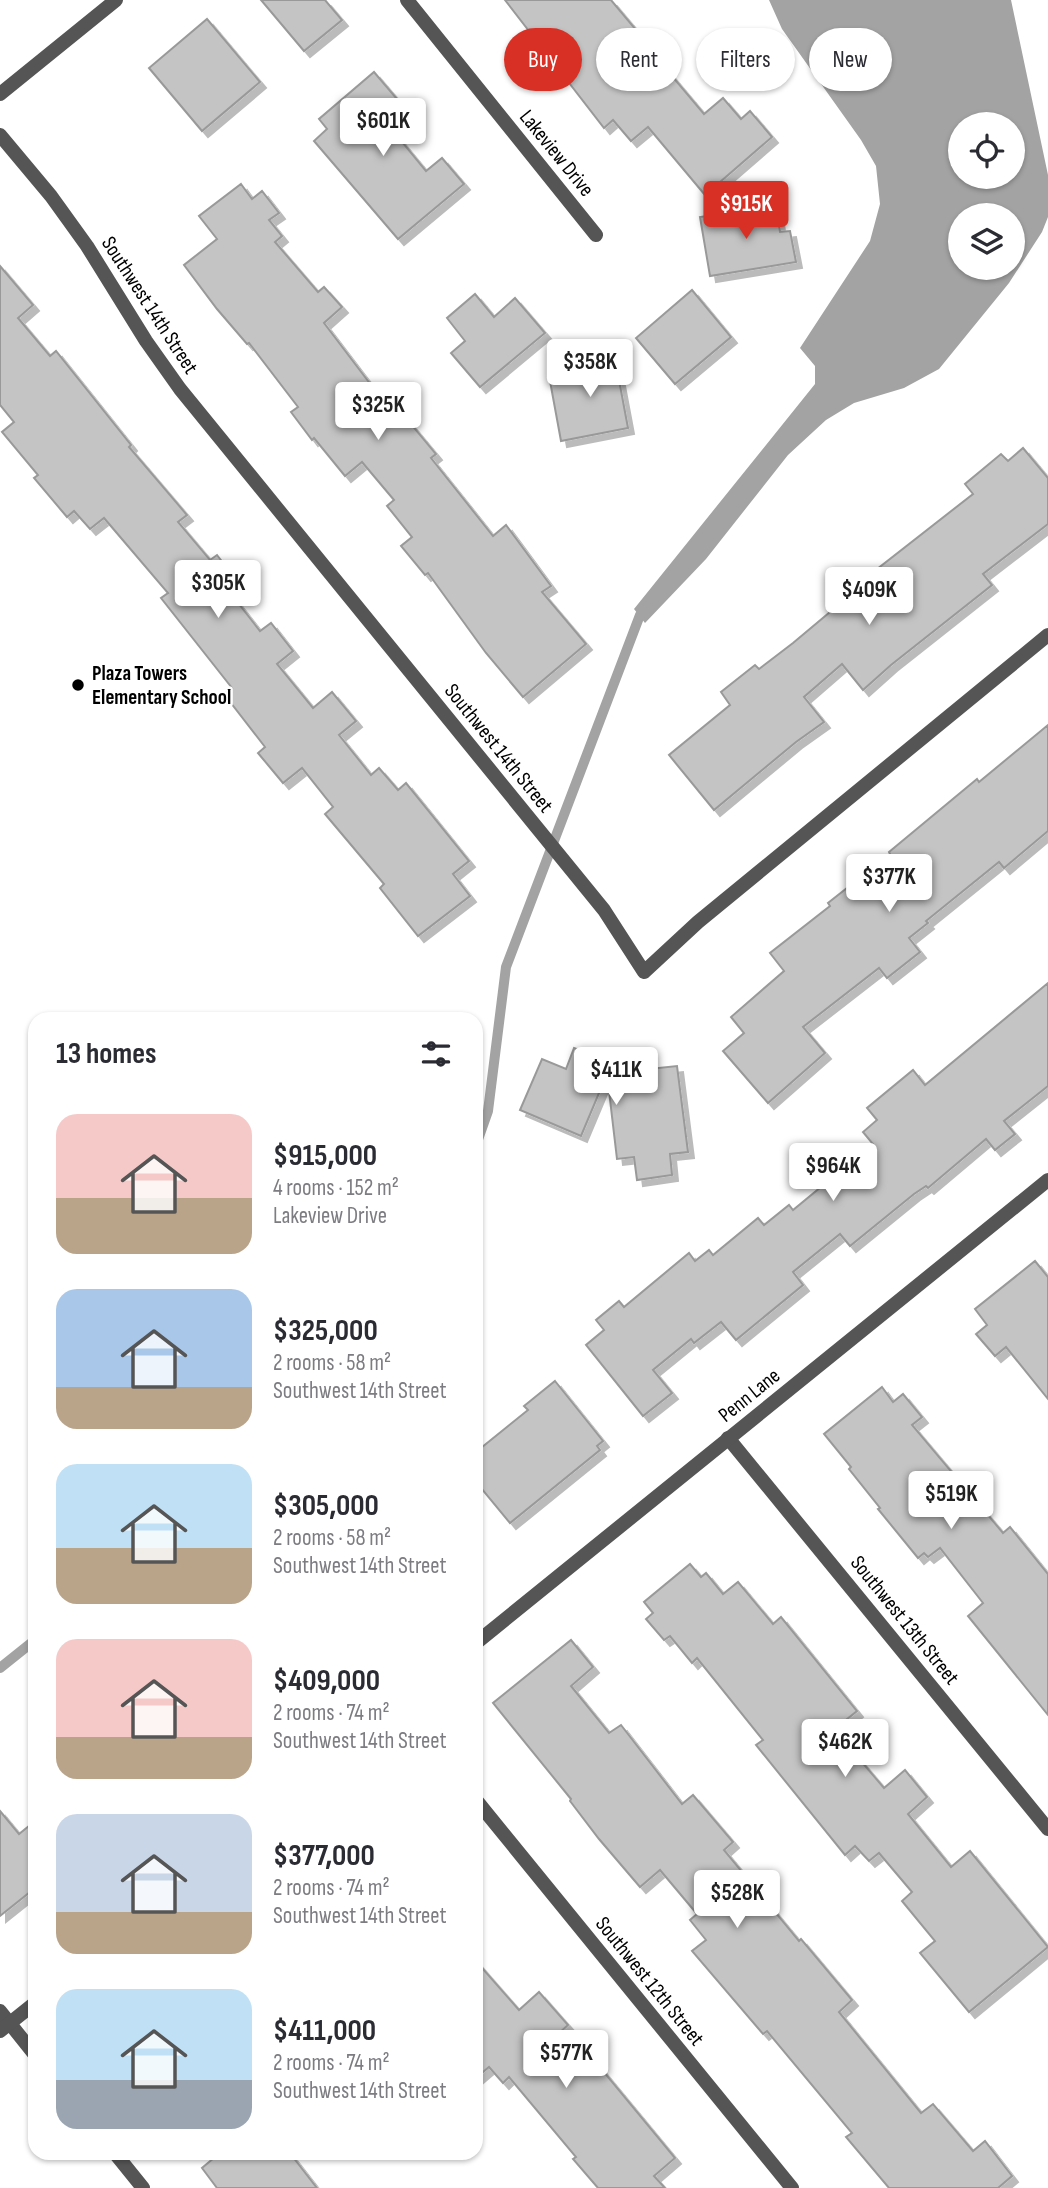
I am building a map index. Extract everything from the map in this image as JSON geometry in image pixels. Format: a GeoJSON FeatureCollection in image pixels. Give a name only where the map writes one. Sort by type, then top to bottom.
{"type":"FeatureCollection","features":[{"type":"Feature","properties":{"kind":"street"},"geometry":{"type":"LineString","coordinates":[[0,94],[116,0]]}},
{"type":"Feature","properties":{"kind":"street","name":"Lakeview Drive"},"geometry":{"type":"LineString","coordinates":[[407,0],[596,235]]}},
{"type":"Feature","properties":{"kind":"street","name":"Southwest 14th Street"},"geometry":{"type":"LineString","coordinates":[[0,135],[51,196],[87,246],[146,341],[180,389],[604,910],[643,972],[698,922],[1048,635]]}},
{"type":"Feature","properties":{"kind":"street","name":"Penn Lane"},"geometry":{"type":"LineString","coordinates":[[483,1637],[1048,1180]]}},
{"type":"Feature","properties":{"kind":"street","name":"Southwest 13th Street"},"geometry":{"type":"LineString","coordinates":[[729,1438],[1048,1829]]}},
{"type":"Feature","properties":{"kind":"street","name":"Southwest 12th Street"},"geometry":{"type":"LineString","coordinates":[[483,1809],[792,2188]]}},
{"type":"Feature","properties":{"kind":"street"},"geometry":{"type":"LineString","coordinates":[[5,2027],[28,2009]]}},
{"type":"Feature","properties":{"kind":"street"},"geometry":{"type":"LineString","coordinates":[[0,2011],[5,2027],[28,2048]]}},
{"type":"Feature","properties":{"kind":"street"},"geometry":{"type":"LineString","coordinates":[[120,2160],[143,2188]]}},
{"type":"Feature","properties":{"kind":"shaded area"},"geometry":{"type":"Polygon","coordinates":[[[769,0],[1011,0],[1048,175],[1048,217],[1025,258],[1025,203],[948,203],[948,280],[1011,280],[1009,283],[939,369],[904,388],[854,403],[826,420],[788,455],[706,559],[645,623],[634,609],[815,384],[815,366],[800,348],[870,241],[880,204],[876,166],[826,91],[892,91],[892,28],[809,28],[809,67],[795,47],[795,28],[782,28],[769,0]]]}},
{"type":"Feature","properties":{"kind":"building"},"geometry":{"type":"Polygon","coordinates":[[[261,0],[325,0],[342,20],[304,51],[261,0]]]}},
{"type":"Feature","properties":{"kind":"building"},"geometry":{"type":"Polygon","coordinates":[[[505,0],[611,0],[634,28],[596,28],[596,91],[682,91],[682,88],[704,114],[723,98],[741,119],[750,111],[772,137],[705,195],[648,127],[631,141],[613,120],[604,128],[575,91],[582,91],[582,28],[527,28],[505,0]]]}},
{"type":"Feature","properties":{"kind":"building"},"geometry":{"type":"Polygon","coordinates":[[[207,19],[260,82],[202,131],[149,68],[207,19]]]}},
{"type":"Feature","properties":{"kind":"building"},"geometry":{"type":"Polygon","coordinates":[[[374,72],[397,99],[389,106],[403,123],[393,131],[426,171],[442,158],[464,184],[398,239],[314,141],[327,129],[319,119],[374,72]]]}},
{"type":"Feature","properties":{"kind":"building"},"geometry":{"type":"Polygon","coordinates":[[[241,184],[252,199],[262,191],[279,213],[269,220],[282,236],[275,242],[318,292],[324,287],[342,307],[324,323],[381,398],[386,394],[436,454],[431,458],[493,536],[506,525],[551,586],[542,592],[586,644],[523,697],[486,653],[428,573],[425,575],[401,546],[412,537],[387,506],[394,500],[362,462],[345,476],[314,438],[312,440],[291,412],[298,407],[184,265],[217,239],[199,216],[241,184]]]}},
{"type":"Feature","properties":{"kind":"building"},"geometry":{"type":"Polygon","coordinates":[[[776,205],[780,232],[790,231],[796,262],[710,276],[700,217],[776,205]]]}},
{"type":"Feature","properties":{"kind":"building"},"geometry":{"type":"Polygon","coordinates":[[[0,266],[33,305],[18,318],[50,356],[56,351],[131,445],[129,447],[187,515],[178,522],[210,560],[217,555],[238,582],[228,590],[260,631],[271,623],[293,651],[277,664],[313,708],[332,692],[356,721],[339,735],[371,775],[379,768],[398,790],[406,783],[469,861],[453,874],[470,896],[418,936],[380,888],[384,884],[325,814],[333,807],[302,768],[283,783],[258,753],[265,747],[224,694],[232,688],[161,598],[168,593],[104,518],[90,529],[74,511],[67,517],[34,478],[38,475],[2,432],[14,422],[0,405],[0,266]]]}},
{"type":"Feature","properties":{"kind":"building"},"geometry":{"type":"Polygon","coordinates":[[[692,290],[731,337],[675,384],[636,338],[692,290]]]}},
{"type":"Feature","properties":{"kind":"building"},"geometry":{"type":"Polygon","coordinates":[[[475,294],[494,317],[515,298],[545,333],[480,387],[451,353],[465,341],[447,318],[475,294]]]}},
{"type":"Feature","properties":{"kind":"building"},"geometry":{"type":"Polygon","coordinates":[[[613,348],[628,428],[561,441],[550,381],[587,374],[583,353],[613,348]]]}},
{"type":"Feature","properties":{"kind":"building"},"geometry":{"type":"Polygon","coordinates":[[[1023,448],[1048,478],[1048,524],[983,574],[992,585],[863,690],[842,664],[804,697],[824,722],[714,810],[669,755],[730,705],[721,692],[755,665],[759,669],[793,643],[861,586],[858,584],[973,494],[965,484],[1001,454],[1008,461],[1023,448]]]}},
{"type":"Feature","properties":{"kind":"building"},"geometry":{"type":"Polygon","coordinates":[[[1048,725],[1048,831],[1004,868],[999,862],[926,921],[928,923],[909,938],[920,952],[887,978],[879,968],[803,1027],[825,1053],[768,1103],[723,1051],[744,1033],[731,1017],[784,971],[770,953],[830,906],[828,903],[977,779],[979,782],[1048,725]]]}},
{"type":"Feature","properties":{"kind":"building"},"geometry":{"type":"Polygon","coordinates":[[[1048,983],[1048,1086],[1004,1121],[1015,1134],[995,1150],[986,1139],[928,1188],[926,1186],[914,1194],[850,1246],[840,1234],[793,1272],[803,1285],[736,1340],[721,1322],[694,1343],[691,1339],[653,1370],[672,1393],[643,1416],[586,1345],[604,1330],[596,1320],[619,1301],[624,1307],[689,1253],[695,1261],[709,1250],[713,1255],[758,1218],[764,1225],[789,1205],[793,1210],[873,1144],[863,1132],[877,1120],[867,1108],[913,1070],[925,1085],[1048,983]]]}},
{"type":"Feature","properties":{"kind":"building"},"geometry":{"type":"Polygon","coordinates":[[[574,1048],[630,1071],[677,1066],[688,1152],[670,1154],[672,1175],[637,1180],[634,1157],[617,1159],[607,1074],[581,1136],[520,1110],[542,1059],[566,1069],[574,1048]]]}},
{"type":"Feature","properties":{"kind":"building"},"geometry":{"type":"Polygon","coordinates":[[[1035,1261],[1048,1277],[1048,1399],[1006,1347],[995,1356],[976,1334],[987,1325],[975,1309],[1035,1261]]]}},
{"type":"Feature","properties":{"kind":"building"},"geometry":{"type":"Polygon","coordinates":[[[555,1381],[603,1441],[597,1446],[600,1450],[510,1523],[483,1490],[483,1446],[528,1410],[524,1406],[555,1381]]]}},
{"type":"Feature","properties":{"kind":"building"},"geometry":{"type":"Polygon","coordinates":[[[882,1387],[893,1402],[903,1394],[922,1417],[912,1425],[1003,1533],[1010,1527],[1048,1574],[1048,1715],[968,1616],[983,1603],[940,1548],[928,1557],[924,1553],[918,1558],[878,1509],[880,1508],[849,1469],[851,1467],[824,1434],[882,1387]]]}},
{"type":"Feature","properties":{"kind":"building"},"geometry":{"type":"Polygon","coordinates":[[[690,1564],[701,1577],[706,1573],[723,1594],[738,1582],[773,1624],[781,1617],[857,1711],[836,1728],[851,1746],[849,1747],[884,1788],[905,1770],[927,1797],[908,1814],[951,1867],[970,1851],[1048,1947],[969,2012],[920,1953],[935,1941],[902,1901],[912,1892],[879,1853],[869,1861],[855,1846],[845,1855],[756,1745],[763,1740],[697,1658],[692,1663],[670,1636],[664,1640],[646,1619],[653,1613],[644,1602],[690,1564]]]}},
{"type":"Feature","properties":{"kind":"building"},"geometry":{"type":"Polygon","coordinates":[[[571,1640],[593,1667],[571,1686],[609,1733],[621,1725],[682,1804],[693,1795],[733,1842],[724,1850],[852,2000],[839,2012],[921,2113],[933,2104],[973,2151],[985,2141],[1012,2176],[998,2188],[889,2188],[846,2137],[852,2133],[767,2031],[763,2034],[692,1951],[706,1940],[690,1920],[697,1914],[660,1870],[640,1887],[493,1703],[571,1640]]]}},
{"type":"Feature","properties":{"kind":"building"},"geometry":{"type":"Polygon","coordinates":[[[0,1811],[19,1834],[28,1827],[28,1894],[0,1916],[0,1811]]]}},
{"type":"Feature","properties":{"kind":"building"},"geometry":{"type":"Polygon","coordinates":[[[483,1969],[519,2010],[539,1992],[568,2025],[557,2035],[590,2074],[599,2066],[675,2158],[654,2176],[665,2188],[598,2188],[573,2159],[576,2157],[509,2077],[503,2083],[489,2067],[483,2072],[483,1969]]]}},
{"type":"Feature","properties":{"kind":"building"},"geometry":{"type":"Polygon","coordinates":[[[212,2160],[295,2160],[317,2188],[217,2188],[202,2168],[212,2160]]]}},
{"type":"Feature","properties":{"kind":"waterway"},"geometry":{"type":"LineString","coordinates":[[483,1125],[488,1111],[506,967],[640,615],[648,606]]}},
{"type":"Feature","properties":{"kind":"waterway"},"geometry":{"type":"LineString","coordinates":[[0,1668],[28,1646]]}},
{"type":"Feature","properties":{"kind":"place","name":"Plaza Towers Elementary School"},"geometry":{"type":"Point","coordinates":[78,685]}}]}
